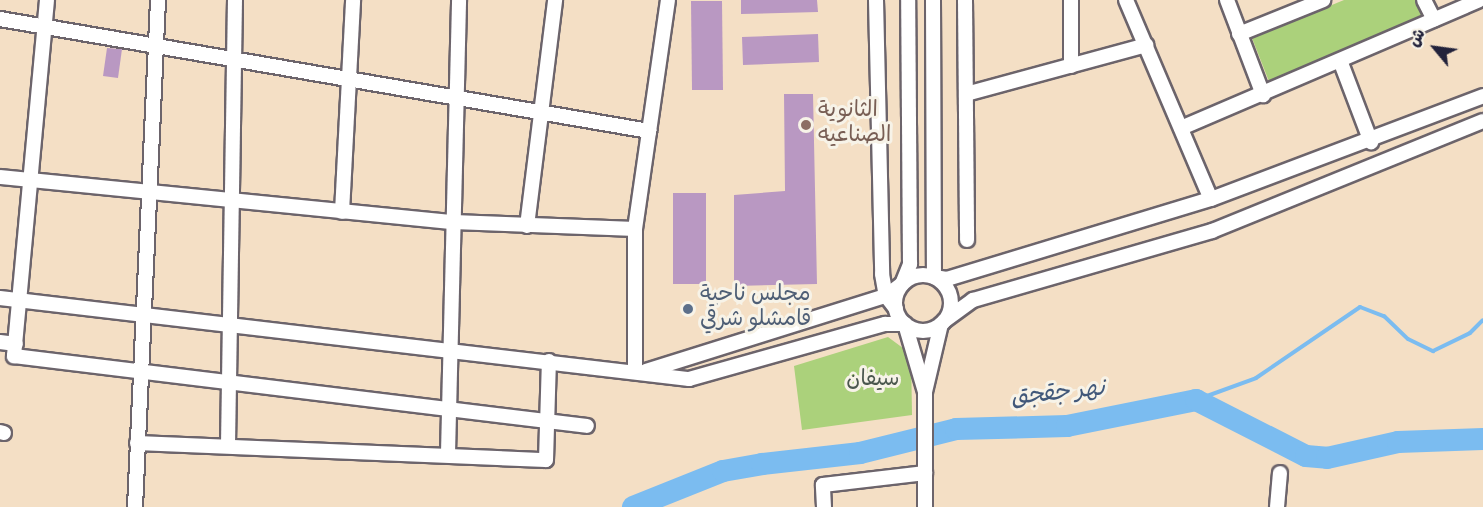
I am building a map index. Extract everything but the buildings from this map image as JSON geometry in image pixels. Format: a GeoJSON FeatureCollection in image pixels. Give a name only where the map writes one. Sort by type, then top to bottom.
{"type":"FeatureCollection","features":[{"type":"Feature","properties":{"kind":"street"},"geometry":{"type":"LineString","coordinates":[[47,0],[27,179],[20,300],[14,356],[587,426]]}},
{"type":"Feature","properties":{"kind":"street"},"geometry":{"type":"LineString","coordinates":[[135,507],[139,372],[158,0]]}},
{"type":"Feature","properties":{"kind":"street"},"geometry":{"type":"LineString","coordinates":[[228,445],[231,57],[235,0]]}},
{"type":"Feature","properties":{"kind":"street"},"geometry":{"type":"LineString","coordinates":[[342,212],[353,0]]}},
{"type":"Feature","properties":{"kind":"street"},"geometry":{"type":"LineString","coordinates":[[448,453],[459,0]]}},
{"type":"Feature","properties":{"kind":"street"},"geometry":{"type":"LineString","coordinates":[[527,226],[555,0]]}},
{"type":"Feature","properties":{"kind":"street"},"geometry":{"type":"LineString","coordinates":[[640,370],[635,229],[668,0]]}},
{"type":"Feature","properties":{"kind":"street"},"geometry":{"type":"LineString","coordinates":[[876,0],[886,296],[905,324],[925,392]]}},
{"type":"Feature","properties":{"kind":"street"},"geometry":{"type":"LineString","coordinates":[[896,309],[910,264],[908,0]]}},
{"type":"Feature","properties":{"kind":"street"},"geometry":{"type":"LineString","coordinates":[[925,507],[925,392],[951,296],[934,277],[933,0]]}},
{"type":"Feature","properties":{"kind":"street"},"geometry":{"type":"LineString","coordinates":[[965,0],[967,240]]}},
{"type":"Feature","properties":{"kind":"street"},"geometry":{"type":"LineString","coordinates":[[1071,0],[1071,66]]}},
{"type":"Feature","properties":{"kind":"street"},"geometry":{"type":"LineString","coordinates":[[1126,0],[1211,199]]}},
{"type":"Feature","properties":{"kind":"street"},"geometry":{"type":"LineString","coordinates":[[1227,0],[1263,95]]}},
{"type":"Feature","properties":{"kind":"street"},"geometry":{"type":"LineString","coordinates":[[1239,34],[1322,0]]}},
{"type":"Feature","properties":{"kind":"street"},"geometry":{"type":"LineString","coordinates":[[1424,0],[1434,20]]}},
{"type":"Feature","properties":{"kind":"street"},"geometry":{"type":"LineString","coordinates":[[1181,128],[1341,63],[1479,0]]}},
{"type":"Feature","properties":{"kind":"street"},"geometry":{"type":"LineString","coordinates":[[0,19],[156,49],[231,57],[457,100],[649,131]]}},
{"type":"Feature","properties":{"kind":"street"},"geometry":{"type":"LineString","coordinates":[[966,94],[1146,45]]}},
{"type":"Feature","properties":{"kind":"street"},"geometry":{"type":"LineString","coordinates":[[1341,63],[1371,142]]}},
{"type":"Feature","properties":{"kind":"street"},"geometry":{"type":"LineString","coordinates":[[640,370],[886,296],[917,275],[965,277],[1211,199],[1371,142],[1483,96]]}},
{"type":"Feature","properties":{"kind":"street"},"geometry":{"type":"LineString","coordinates":[[0,298],[450,354],[640,370],[689,379],[885,324],[905,324],[921,330],[943,322],[973,300],[1212,231],[1483,121]]}},
{"type":"Feature","properties":{"kind":"street"},"geometry":{"type":"LineString","coordinates":[[0,177],[149,194],[454,222],[635,229]]}},
{"type":"Feature","properties":{"kind":"street"},"geometry":{"type":"LineString","coordinates":[[0,342],[16,344]]}},
{"type":"Feature","properties":{"kind":"street"},"geometry":{"type":"LineString","coordinates":[[137,443],[448,453],[546,460],[549,421],[549,361]]}},
{"type":"Feature","properties":{"kind":"street"},"geometry":{"type":"LineString","coordinates":[[824,507],[823,485],[925,467]]}},
{"type":"Feature","properties":{"kind":"street"},"geometry":{"type":"LineString","coordinates":[[1277,507],[1280,473]]}},
{"type":"Feature","properties":{"kind":"green space"},"geometry":{"type":"Polygon","coordinates":[[[1344,0],[1417,0],[1425,20],[1270,84],[1252,38],[1344,0]]]}},
{"type":"Feature","properties":{"kind":"green space","name":"سيفان"},"geometry":{"type":"Polygon","coordinates":[[[888,337],[911,354],[912,415],[802,430],[794,366],[888,337]]]}},
{"type":"Feature","properties":{"kind":"waterway"},"geometry":{"type":"LineString","coordinates":[[1196,400],[1256,378],[1360,307],[1384,316],[1408,339],[1433,351],[1470,333],[1483,320]]}},
{"type":"Feature","properties":{"kind":"waterway","name":"نهر جقجق"},"geometry":{"type":"LineString","coordinates":[[633,507],[723,471],[762,464],[860,453],[956,429],[1067,426],[1196,400],[1306,456],[1327,458],[1398,442],[1483,439]]}},
{"type":"Feature","properties":{"kind":"place","name":"الثانوية الصناعيه"},"geometry":{"type":"Point","coordinates":[806,125]}},
{"type":"Feature","properties":{"kind":"place","name":"مجلس ناحية قامشلو شرقي"},"geometry":{"type":"Point","coordinates":[688,309]}}]}
